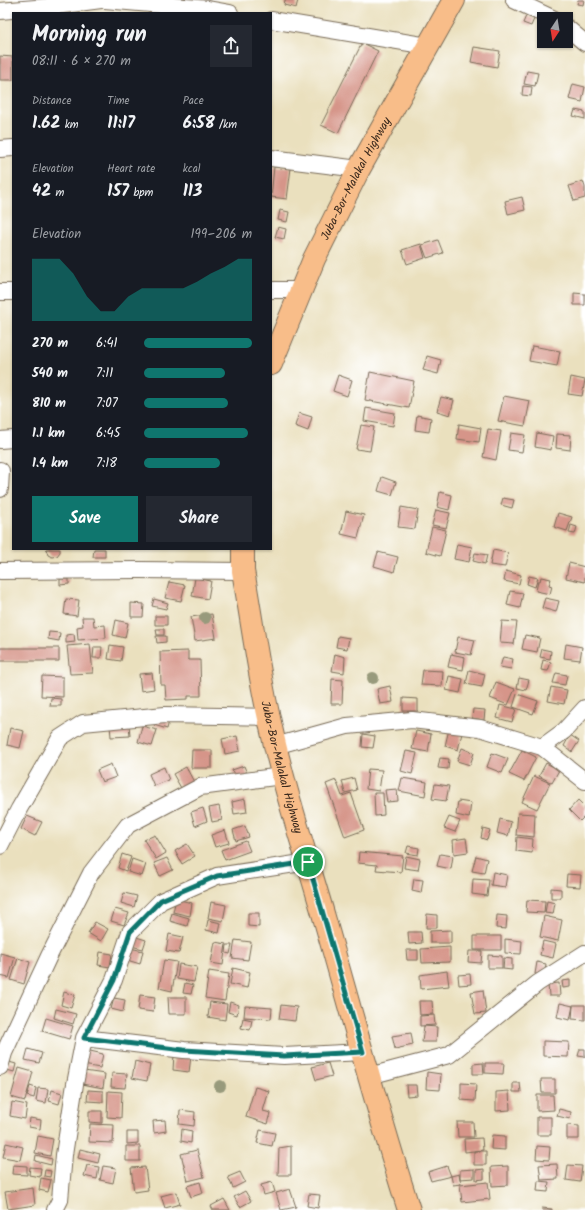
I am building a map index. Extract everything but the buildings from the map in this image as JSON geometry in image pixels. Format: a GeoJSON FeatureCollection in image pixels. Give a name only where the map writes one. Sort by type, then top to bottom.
{"type":"FeatureCollection","features":[{"type":"Feature","properties":{"kind":"main road","name":"Juba-Bor-Malakal Highway"},"geometry":{"type":"LineString","coordinates":[[272,362],[314,259],[359,169],[454,0]]}},
{"type":"Feature","properties":{"kind":"main road","name":"Juba-Bor-Malakal Highway"},"geometry":{"type":"LineString","coordinates":[[243,550],[243,571],[268,717],[282,776],[395,1167],[409,1210]]}},
{"type":"Feature","properties":{"kind":"street"},"geometry":{"type":"LineString","coordinates":[[0,11],[101,0]]}},
{"type":"Feature","properties":{"kind":"street"},"geometry":{"type":"LineString","coordinates":[[105,0],[209,4],[228,12]]}},
{"type":"Feature","properties":{"kind":"street"},"geometry":{"type":"LineString","coordinates":[[514,0],[539,12]]}},
{"type":"Feature","properties":{"kind":"street"},"geometry":{"type":"LineString","coordinates":[[272,20],[428,46]]}},
{"type":"Feature","properties":{"kind":"street"},"geometry":{"type":"LineString","coordinates":[[573,33],[585,43]]}},
{"type":"Feature","properties":{"kind":"street"},"geometry":{"type":"LineString","coordinates":[[0,149],[12,148]]}},
{"type":"Feature","properties":{"kind":"street"},"geometry":{"type":"LineString","coordinates":[[272,158],[359,169]]}},
{"type":"Feature","properties":{"kind":"street"},"geometry":{"type":"LineString","coordinates":[[272,290],[301,290]]}},
{"type":"Feature","properties":{"kind":"street"},"geometry":{"type":"LineString","coordinates":[[0,292],[12,292]]}},
{"type":"Feature","properties":{"kind":"street"},"geometry":{"type":"LineString","coordinates":[[0,440],[12,439]]}},
{"type":"Feature","properties":{"kind":"street"},"geometry":{"type":"LineString","coordinates":[[0,470],[0,489]]}},
{"type":"Feature","properties":{"kind":"street"},"geometry":{"type":"LineString","coordinates":[[0,570],[243,571]]}},
{"type":"Feature","properties":{"kind":"street"},"geometry":{"type":"LineString","coordinates":[[542,747],[564,730],[585,708]]}},
{"type":"Feature","properties":{"kind":"street"},"geometry":{"type":"LineString","coordinates":[[0,846],[19,809],[60,738],[83,723],[165,715],[268,717]]}},
{"type":"Feature","properties":{"kind":"street"},"geometry":{"type":"LineString","coordinates":[[275,746],[347,726],[412,720],[480,728],[542,747],[585,781]]}},
{"type":"Feature","properties":{"kind":"street"},"geometry":{"type":"LineString","coordinates":[[0,1067],[4,1053],[49,956],[91,873],[128,825],[200,787],[282,776]]}},
{"type":"Feature","properties":{"kind":"street"},"geometry":{"type":"LineString","coordinates":[[55,1210],[60,1200],[64,1155],[84,1038],[114,980],[130,932],[161,900],[217,876],[308,862]]}},
{"type":"Feature","properties":{"kind":"street"},"geometry":{"type":"LineString","coordinates":[[369,1076],[449,1055],[538,983],[585,953]]}},
{"type":"Feature","properties":{"kind":"street"},"geometry":{"type":"LineString","coordinates":[[84,1038],[184,1050],[276,1056],[363,1052]]}},
{"type":"Feature","properties":{"kind":"route"},"geometry":{"type":"LineString","coordinates":[[308,862],[363,1052],[284,1056],[184,1050],[84,1038],[114,980],[130,932],[161,900],[217,876],[308,862]]}}]}
